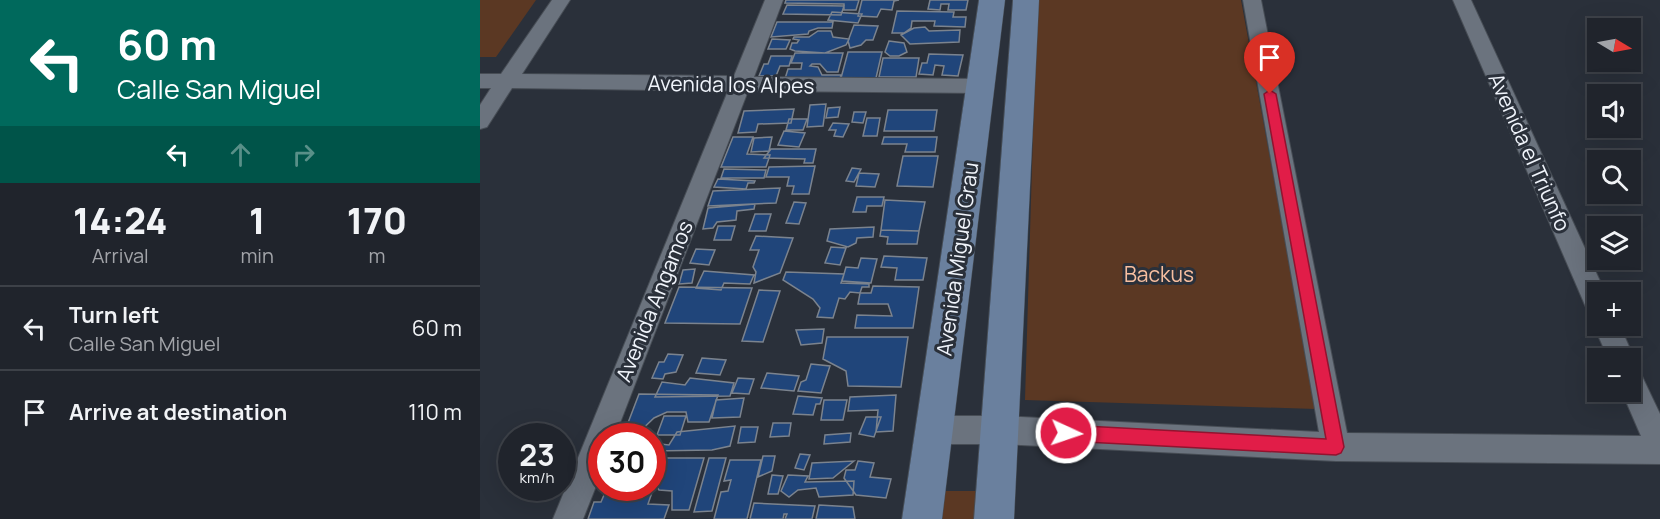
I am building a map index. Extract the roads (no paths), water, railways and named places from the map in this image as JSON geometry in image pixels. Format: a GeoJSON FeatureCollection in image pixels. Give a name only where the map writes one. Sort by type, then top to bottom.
{"type":"FeatureCollection","features":[{"type":"Feature","properties":{"kind":"street"},"geometry":{"type":"LineString","coordinates":[[480,121],[561,0]]}},
{"type":"Feature","properties":{"kind":"street","name":"Avenida Angamos"},"geometry":{"type":"LineString","coordinates":[[568,519],[774,0]]}},
{"type":"Feature","properties":{"kind":"street","name":"Avenida Miguel Grau"},"geometry":{"type":"LineString","coordinates":[[922,519],[992,0]]}},
{"type":"Feature","properties":{"kind":"street"},"geometry":{"type":"LineString","coordinates":[[994,519],[1026,0]]}},
{"type":"Feature","properties":{"kind":"street"},"geometry":{"type":"LineString","coordinates":[[1252,0],[1336,447]]}},
{"type":"Feature","properties":{"kind":"street","name":"Avenida el Triunfo"},"geometry":{"type":"LineString","coordinates":[[1462,0],[1588,282]]}},
{"type":"Feature","properties":{"kind":"street","name":"Avenida los Alpes"},"geometry":{"type":"LineString","coordinates":[[480,81],[981,86]]}},
{"type":"Feature","properties":{"kind":"street"},"geometry":{"type":"LineString","coordinates":[[933,430],[999,430],[1336,447],[1660,448],[1640,402]]}},
{"type":"Feature","properties":{"kind":"park label","name":"Backus"},"geometry":{"type":"Point","coordinates":[1159,274]}}]}
